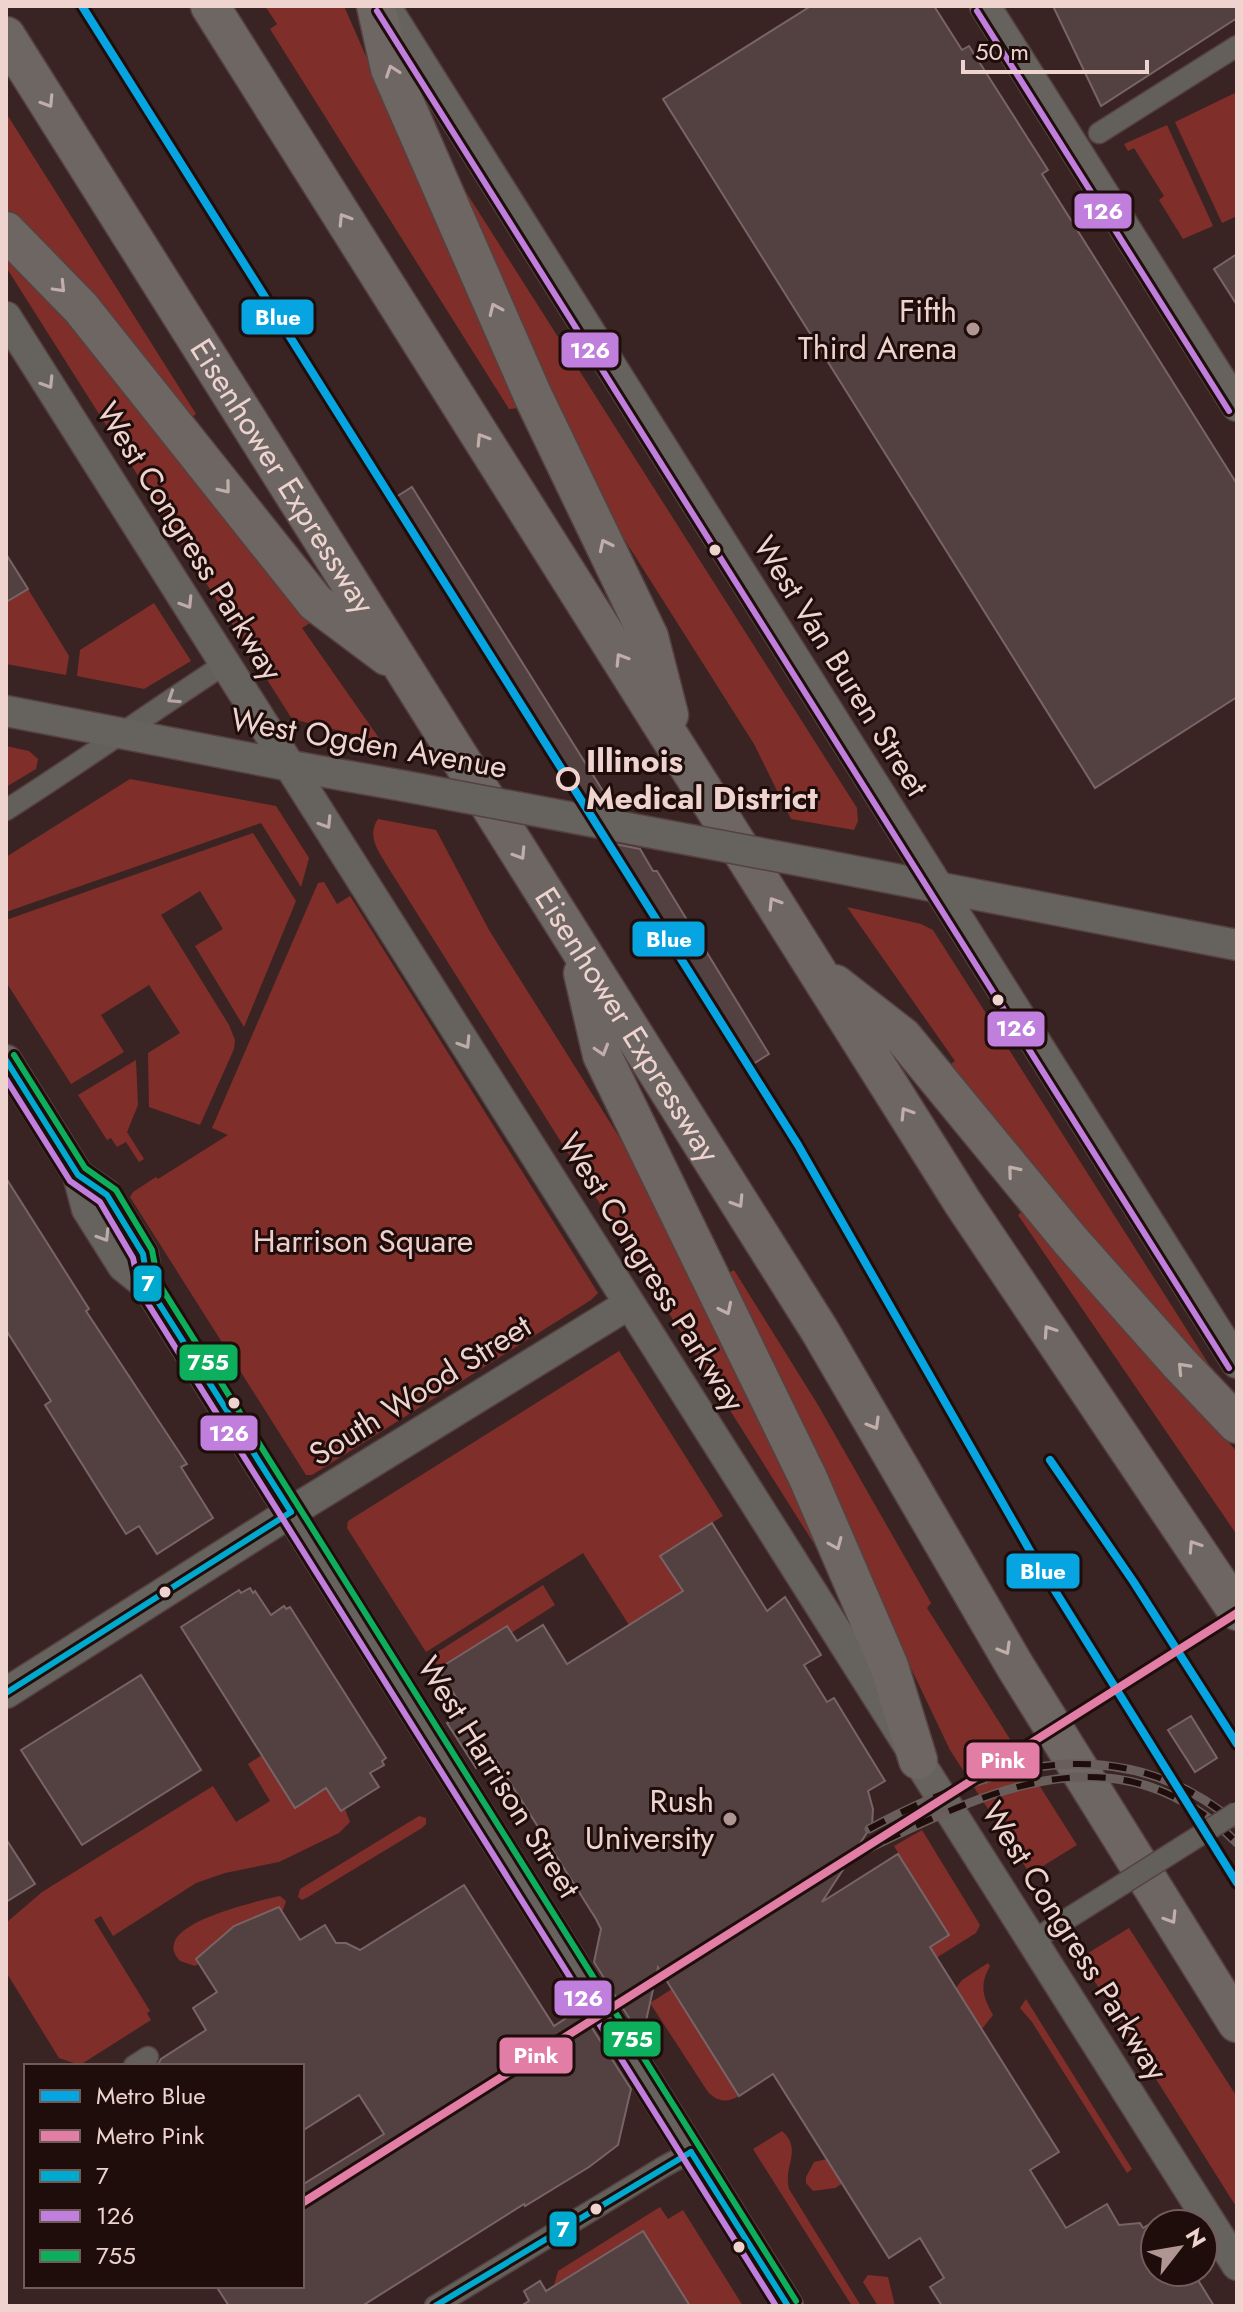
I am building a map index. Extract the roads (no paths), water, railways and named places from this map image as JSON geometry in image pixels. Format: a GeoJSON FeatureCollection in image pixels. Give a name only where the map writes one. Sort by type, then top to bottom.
{"type":"FeatureCollection","features":[{"type":"Feature","properties":{"kind":"highway"},"geometry":{"type":"LineString","coordinates":[[210,6],[963,1203],[1237,1611]]}},
{"type":"Feature","properties":{"kind":"highway"},"geometry":{"type":"LineString","coordinates":[[376,6],[390,69],[533,396],[649,637],[677,749]]}},
{"type":"Feature","properties":{"kind":"highway","name":"Eisenhower Expressway"},"geometry":{"type":"LineString","coordinates":[[6,36],[820,1331],[1015,1666],[1237,2023]]}},
{"type":"Feature","properties":{"kind":"highway"},"geometry":{"type":"LineString","coordinates":[[6,231],[81,308],[315,602],[404,669]]}},
{"type":"Feature","properties":{"kind":"highway"},"geometry":{"type":"LineString","coordinates":[[578,946],[602,1055],[808,1478],[889,1666],[918,1760]]}},
{"type":"Feature","properties":{"kind":"highway"},"geometry":{"type":"LineString","coordinates":[[816,969],[903,1037],[1070,1240],[1237,1424]]}},
{"type":"Feature","properties":{"kind":"street","name":"West Van Buren Street"},"geometry":{"type":"LineString","coordinates":[[385,6],[1237,1363]]}},
{"type":"Feature","properties":{"kind":"street"},"geometry":{"type":"LineString","coordinates":[[985,6],[1237,406]]}},
{"type":"Feature","properties":{"kind":"street"},"geometry":{"type":"LineString","coordinates":[[1099,133],[1237,46]]}},
{"type":"Feature","properties":{"kind":"street","name":"West Congress Parkway"},"geometry":{"type":"LineString","coordinates":[[6,317],[1237,2265]]}},
{"type":"Feature","properties":{"kind":"street"},"geometry":{"type":"LineString","coordinates":[[6,810],[225,664]]}},
{"type":"Feature","properties":{"kind":"street","name":"West Ogden Avenue"},"geometry":{"type":"LineString","coordinates":[[6,711],[1237,945]]}},
{"type":"Feature","properties":{"kind":"street","name":"West Harrison Street"},"geometry":{"type":"LineString","coordinates":[[6,1060],[78,1175],[107,1195],[143,1254],[148,1286],[788,2306]]}},
{"type":"Feature","properties":{"kind":"street","name":"South Wood Street"},"geometry":{"type":"LineString","coordinates":[[6,1693],[291,1512],[629,1304]]}},
{"type":"Feature","properties":{"kind":"street"},"geometry":{"type":"LineString","coordinates":[[1032,1941],[1237,1812]]}},
{"type":"Feature","properties":{"kind":"street"},"geometry":{"type":"LineString","coordinates":[[435,2306],[691,2152]]}},
{"type":"Feature","properties":{"kind":"railway"},"geometry":{"type":"LineString","coordinates":[[869,1829],[961,1787],[1008,1773],[1054,1765],[1101,1765],[1147,1774],[1193,1793],[1237,1824]]}},
{"type":"Feature","properties":{"kind":"railway"},"geometry":{"type":"LineString","coordinates":[[851,1857],[948,1811],[997,1793],[1046,1781],[1095,1777],[1143,1785],[1190,1806],[1237,1843]]}},
{"type":"Feature","properties":{"kind":"metro line","name":"Blue"},"geometry":{"type":"LineString","coordinates":[[82,6],[798,1145],[1029,1549],[1237,1883]]}},
{"type":"Feature","properties":{"kind":"metro line","name":"Blue"},"geometry":{"type":"LineString","coordinates":[[1050,1460],[1133,1581],[1237,1744]]}},
{"type":"Feature","properties":{"kind":"metro line","name":"Pink"},"geometry":{"type":"LineString","coordinates":[[304,2202],[1237,1613]]}},
{"type":"Feature","properties":{"kind":"place","name":"Fifth Third Arena"},"geometry":{"type":"Point","coordinates":[973,329]}},
{"type":"Feature","properties":{"kind":"place","name":"Illinois Medical District"},"geometry":{"type":"Point","coordinates":[568,779]}},
{"type":"Feature","properties":{"kind":"place","name":"Rush University"},"geometry":{"type":"Point","coordinates":[730,1819]}},
{"type":"Feature","properties":{"kind":"park label","name":"Harrison Square"},"geometry":{"type":"Point","coordinates":[363,1241]}}]}
